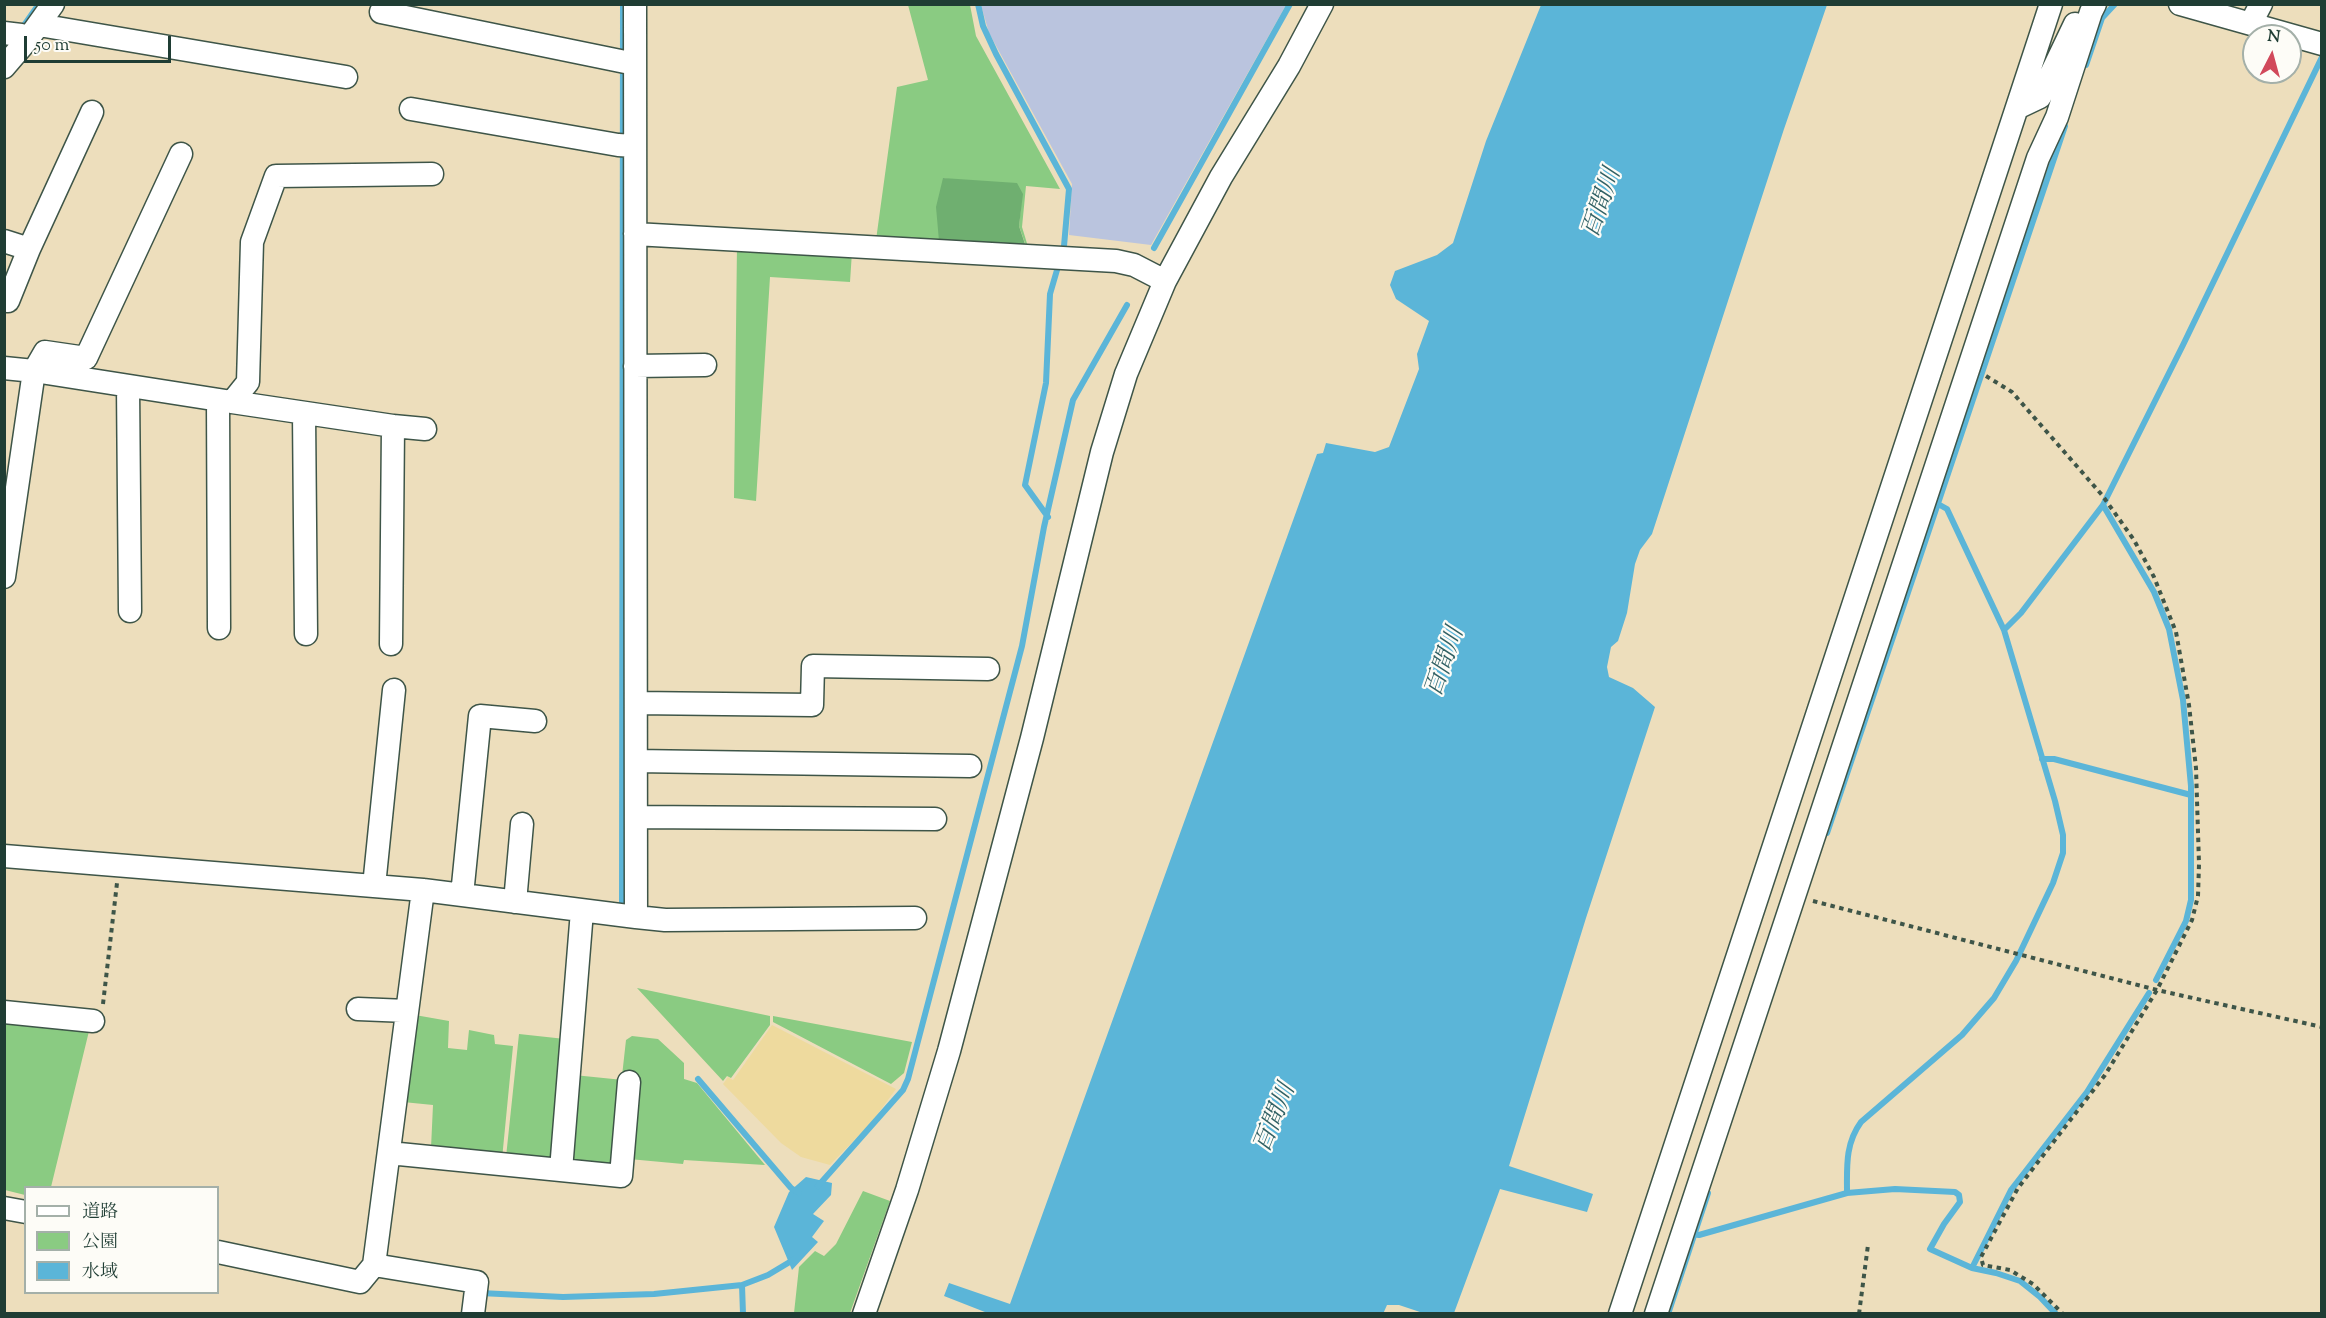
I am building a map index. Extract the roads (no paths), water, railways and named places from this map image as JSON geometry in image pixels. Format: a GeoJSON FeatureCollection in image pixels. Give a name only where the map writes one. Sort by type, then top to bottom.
{"type":"FeatureCollection","features":[{"type":"Feature","properties":{"kind":"street"},"geometry":{"type":"LineString","coordinates":[[4,67],[21,33],[53,4]]}},
{"type":"Feature","properties":{"kind":"street"},"geometry":{"type":"LineString","coordinates":[[635,4],[627,63],[627,145],[635,234],[636,917]]}},
{"type":"Feature","properties":{"kind":"street"},"geometry":{"type":"LineString","coordinates":[[864,1314],[907,1190],[949,1051],[1032,738],[1102,452],[1132,354],[1165,282],[1221,177],[1289,66],[1322,4]]}},
{"type":"Feature","properties":{"kind":"street"},"geometry":{"type":"LineString","coordinates":[[1620,1314],[2052,4]]}},
{"type":"Feature","properties":{"kind":"street"},"geometry":{"type":"LineString","coordinates":[[2019,107],[2040,97],[2085,4]]}},
{"type":"Feature","properties":{"kind":"street"},"geometry":{"type":"LineString","coordinates":[[1656,1314],[2038,158],[2057,117],[2095,4]]}},
{"type":"Feature","properties":{"kind":"street"},"geometry":{"type":"LineString","coordinates":[[2180,4],[2256,14],[2322,44]]}},
{"type":"Feature","properties":{"kind":"street"},"geometry":{"type":"LineString","coordinates":[[392,10],[627,63]]}},
{"type":"Feature","properties":{"kind":"street"},"geometry":{"type":"LineString","coordinates":[[21,33],[346,77]]}},
{"type":"Feature","properties":{"kind":"street"},"geometry":{"type":"LineString","coordinates":[[411,109],[627,145]]}},
{"type":"Feature","properties":{"kind":"street"},"geometry":{"type":"LineString","coordinates":[[4,300],[9,301],[29,249],[92,112]]}},
{"type":"Feature","properties":{"kind":"street"},"geometry":{"type":"LineString","coordinates":[[4,577],[34,371],[45,352],[86,358],[181,154]]}},
{"type":"Feature","properties":{"kind":"street"},"geometry":{"type":"LineString","coordinates":[[219,628],[225,401],[248,382],[252,242],[276,176],[432,174]]}},
{"type":"Feature","properties":{"kind":"street"},"geometry":{"type":"LineString","coordinates":[[635,234],[1116,261],[1134,266],[1165,282]]}},
{"type":"Feature","properties":{"kind":"street"},"geometry":{"type":"LineString","coordinates":[[4,241],[29,249]]}},
{"type":"Feature","properties":{"kind":"street"},"geometry":{"type":"LineString","coordinates":[[635,366],[705,365]]}},
{"type":"Feature","properties":{"kind":"street"},"geometry":{"type":"LineString","coordinates":[[4,368],[425,429]]}},
{"type":"Feature","properties":{"kind":"street"},"geometry":{"type":"LineString","coordinates":[[129,386],[130,611]]}},
{"type":"Feature","properties":{"kind":"street"},"geometry":{"type":"LineString","coordinates":[[304,413],[306,634]]}},
{"type":"Feature","properties":{"kind":"street"},"geometry":{"type":"LineString","coordinates":[[391,644],[393,426]]}},
{"type":"Feature","properties":{"kind":"street"},"geometry":{"type":"LineString","coordinates":[[636,703],[812,705],[813,666],[988,669]]}},
{"type":"Feature","properties":{"kind":"street"},"geometry":{"type":"LineString","coordinates":[[374,886],[394,690]]}},
{"type":"Feature","properties":{"kind":"street"},"geometry":{"type":"LineString","coordinates":[[462,895],[480,717],[534,721]]}},
{"type":"Feature","properties":{"kind":"street"},"geometry":{"type":"LineString","coordinates":[[636,761],[970,766]]}},
{"type":"Feature","properties":{"kind":"street"},"geometry":{"type":"LineString","coordinates":[[636,817],[934,819]]}},
{"type":"Feature","properties":{"kind":"street"},"geometry":{"type":"LineString","coordinates":[[515,902],[522,824]]}},
{"type":"Feature","properties":{"kind":"street"},"geometry":{"type":"LineString","coordinates":[[4,856],[374,886],[422,896],[462,895],[515,902],[581,916],[665,920],[915,918]]}},
{"type":"Feature","properties":{"kind":"street"},"geometry":{"type":"LineString","coordinates":[[219,1252],[360,1282],[369,1271],[389,1153],[422,896]]}},
{"type":"Feature","properties":{"kind":"street"},"geometry":{"type":"LineString","coordinates":[[561,1170],[581,916]]}},
{"type":"Feature","properties":{"kind":"street"},"geometry":{"type":"LineString","coordinates":[[358,1009],[407,1011]]}},
{"type":"Feature","properties":{"kind":"street"},"geometry":{"type":"LineString","coordinates":[[4,1012],[93,1021]]}},
{"type":"Feature","properties":{"kind":"street"},"geometry":{"type":"LineString","coordinates":[[389,1153],[621,1176],[629,1082]]}},
{"type":"Feature","properties":{"kind":"street"},"geometry":{"type":"LineString","coordinates":[[4,1208],[24,1212]]}},
{"type":"Feature","properties":{"kind":"street"},"geometry":{"type":"LineString","coordinates":[[369,1271],[477,1282],[475,1300]]}},
{"type":"Feature","properties":{"kind":"water","name":"百間川"},"geometry":{"type":"Polygon","coordinates":[[[1541,5],[1827,5],[1784,129],[1652,534],[1640,550],[1635,564],[1627,613],[1618,641],[1611,647],[1607,667],[1609,677],[1633,688],[1655,707],[1509,1166],[1593,1194],[1587,1212],[1500,1189],[1454,1313],[1423,1313],[1399,1305],[1387,1305],[1383,1314],[990,1314],[944,1296],[949,1283],[1010,1304],[1317,454],[1323,453],[1326,443],[1375,452],[1389,447],[1419,369],[1417,354],[1429,321],[1396,299],[1390,285],[1395,271],[1437,255],[1453,243],[1486,141],[1541,5]]]}},
{"type":"Feature","properties":{"kind":"water"},"geometry":{"type":"Polygon","coordinates":[[[806,1177],[832,1183],[831,1195],[813,1214],[824,1221],[812,1237],[818,1242],[792,1270],[774,1227],[789,1192],[806,1177]]]}},
{"type":"Feature","properties":{"kind":"waterway"},"geometry":{"type":"LineString","coordinates":[[20,31],[39,4]]}},
{"type":"Feature","properties":{"kind":"waterway"},"geometry":{"type":"LineString","coordinates":[[622,904],[623,4]]}},
{"type":"Feature","properties":{"kind":"waterway"},"geometry":{"type":"LineString","coordinates":[[978,4],[983,26],[996,54],[1069,189],[1064,246],[1050,294],[1046,383],[1025,485],[1048,517]]}},
{"type":"Feature","properties":{"kind":"waterway"},"geometry":{"type":"LineString","coordinates":[[1154,248],[1290,4]]}},
{"type":"Feature","properties":{"kind":"waterway"},"geometry":{"type":"LineString","coordinates":[[2086,65],[2102,18],[2115,4]]}},
{"type":"Feature","properties":{"kind":"waterway"},"geometry":{"type":"LineString","coordinates":[[2004,630],[2021,613],[2103,505],[2322,57]]}},
{"type":"Feature","properties":{"kind":"waterway"},"geometry":{"type":"LineString","coordinates":[[1827,833],[2065,126]]}},
{"type":"Feature","properties":{"kind":"waterway"},"geometry":{"type":"LineString","coordinates":[[818,1186],[903,1090],[908,1079],[1022,646],[1044,527],[1073,400],[1127,305]]}},
{"type":"Feature","properties":{"kind":"waterway"},"geometry":{"type":"LineString","coordinates":[[1847,1193],[1847,1165],[1850,1147],[1861,1122],[1962,1035],[1994,998],[2016,961],[2053,883],[2063,853],[2063,835],[2055,801],[2004,630],[1947,509],[1938,504]]}},
{"type":"Feature","properties":{"kind":"waterway"},"geometry":{"type":"LineString","coordinates":[[2103,505],[2154,592],[2169,629],[2183,700],[2191,786],[2191,900],[2186,921],[2156,980]]}},
{"type":"Feature","properties":{"kind":"waterway"},"geometry":{"type":"LineString","coordinates":[[2042,759],[2054,759],[2191,795]]}},
{"type":"Feature","properties":{"kind":"waterway"},"geometry":{"type":"LineString","coordinates":[[1972,1268],[2011,1190],[2087,1092],[2149,993]]}},
{"type":"Feature","properties":{"kind":"waterway"},"geometry":{"type":"LineString","coordinates":[[698,1079],[791,1188],[799,1193]]}},
{"type":"Feature","properties":{"kind":"waterway"},"geometry":{"type":"LineString","coordinates":[[1691,1234],[1699,1235],[1847,1193],[1895,1189],[1955,1192],[1959,1195],[1960,1202],[1930,1249],[1972,1268],[2020,1281],[2056,1314]]}},
{"type":"Feature","properties":{"kind":"waterway"},"geometry":{"type":"LineString","coordinates":[[1668,1314],[1708,1193]]}},
{"type":"Feature","properties":{"kind":"waterway"},"geometry":{"type":"LineString","coordinates":[[480,1293],[563,1297],[654,1294],[742,1285],[768,1275],[793,1260]]}},
{"type":"Feature","properties":{"kind":"waterway"},"geometry":{"type":"LineString","coordinates":[[742,1285],[743,1314]]}}]}
